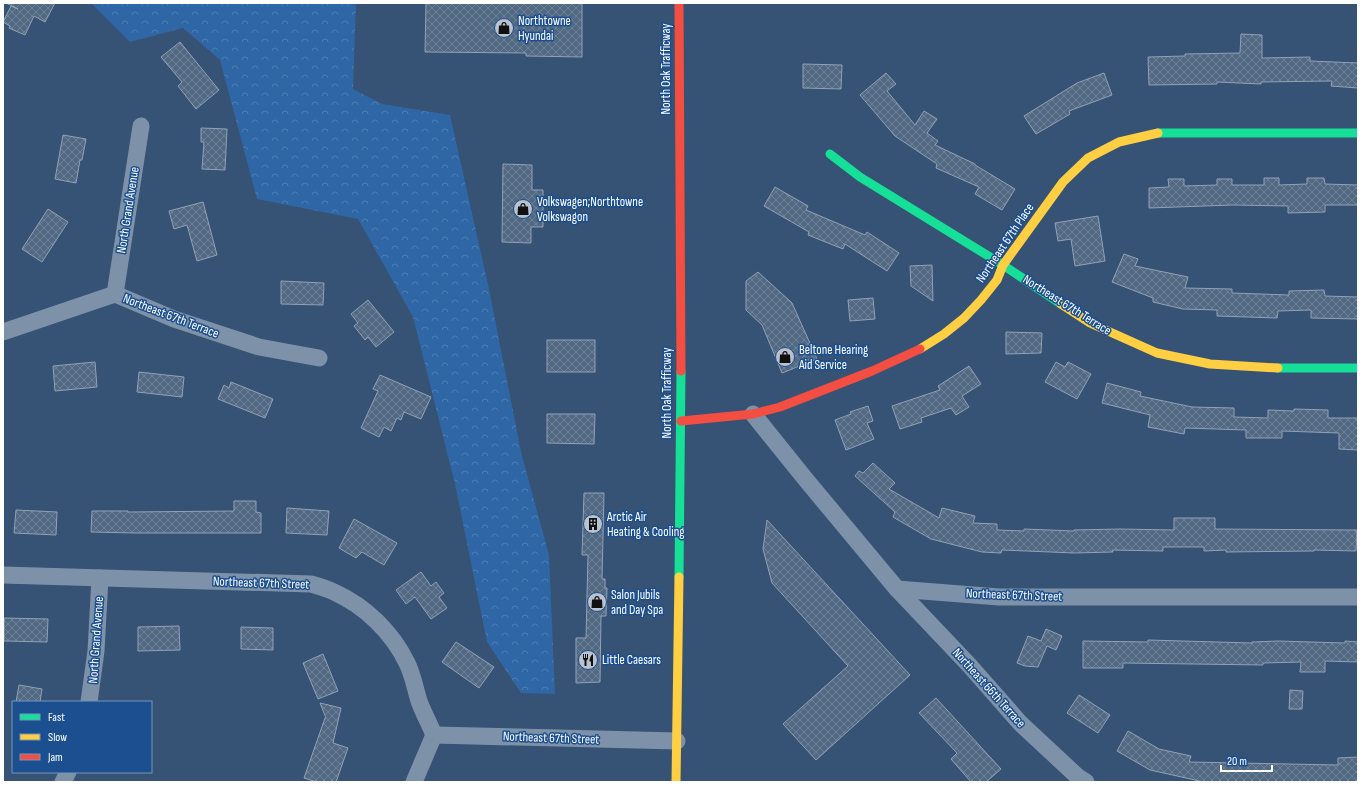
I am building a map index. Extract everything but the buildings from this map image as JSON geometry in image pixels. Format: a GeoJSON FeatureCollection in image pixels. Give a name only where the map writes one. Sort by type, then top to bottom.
{"type":"FeatureCollection","features":[{"type":"Feature","properties":{"kind":"street","name":"North Oak Trafficway"},"geometry":{"type":"LineString","coordinates":[[676,782],[681,421],[679,3]]}},
{"type":"Feature","properties":{"kind":"street","name":"North Grand Avenue"},"geometry":{"type":"LineString","coordinates":[[115,294],[141,126]]}},
{"type":"Feature","properties":{"kind":"street","name":"Northeast 67th Place"},"geometry":{"type":"LineString","coordinates":[[681,421],[753,414],[780,407],[872,371],[923,348],[964,318],[981,300],[997,280],[1003,265],[1063,182],[1088,158],[1119,142],[1161,132],[1358,133]]}},
{"type":"Feature","properties":{"kind":"street","name":"Northeast 67th Terrace"},"geometry":{"type":"LineString","coordinates":[[830,154],[860,177],[1003,265],[1090,322],[1124,339],[1157,352],[1210,364],[1285,368],[1358,368]]}},
{"type":"Feature","properties":{"kind":"street","name":"Northeast 67th Terrace"},"geometry":{"type":"LineString","coordinates":[[3,332],[115,294],[174,319],[258,347],[319,358]]}},
{"type":"Feature","properties":{"kind":"street"},"geometry":{"type":"LineString","coordinates":[[753,414],[807,482],[897,589]]}},
{"type":"Feature","properties":{"kind":"street","name":"Northeast 67th Street"},"geometry":{"type":"LineString","coordinates":[[3,575],[311,584],[334,592],[356,604],[376,621],[394,641],[407,663],[419,700],[434,735],[677,741]]}},
{"type":"Feature","properties":{"kind":"street","name":"North Grand Avenue"},"geometry":{"type":"LineString","coordinates":[[89,701],[96,652],[100,578]]}},
{"type":"Feature","properties":{"kind":"street","name":"Northeast 67th Street"},"geometry":{"type":"LineString","coordinates":[[897,589],[999,597],[1358,597]]}},
{"type":"Feature","properties":{"kind":"street","name":"Northeast 66th Terrace"},"geometry":{"type":"LineString","coordinates":[[897,589],[970,666],[1020,723],[1078,777],[1086,782]]}},
{"type":"Feature","properties":{"kind":"street"},"geometry":{"type":"LineString","coordinates":[[414,782],[434,735]]}},
{"type":"Feature","properties":{"kind":"green space"},"geometry":{"type":"Polygon","coordinates":[[[91,3],[356,3],[353,89],[382,104],[450,115],[489,289],[521,452],[549,555],[555,694],[521,693],[487,642],[455,484],[413,317],[358,219],[257,199],[220,60],[183,28],[130,42],[91,3]]]}},
{"type":"Feature","properties":{"kind":"traffic: fast"},"geometry":{"type":"LineString","coordinates":[[1158,133],[1358,133]]}},
{"type":"Feature","properties":{"kind":"traffic: fast"},"geometry":{"type":"LineString","coordinates":[[830,154],[860,177],[1003,265],[1061,304]]}},
{"type":"Feature","properties":{"kind":"traffic: fast"},"geometry":{"type":"LineString","coordinates":[[1278,368],[1358,368]]}},
{"type":"Feature","properties":{"kind":"traffic: fast"},"geometry":{"type":"LineString","coordinates":[[679,577],[681,371]]}},
{"type":"Feature","properties":{"kind":"traffic: slow"},"geometry":{"type":"LineString","coordinates":[[920,349],[944,334],[964,318],[981,300],[997,280],[1003,265],[1063,182],[1088,158],[1119,142],[1158,133]]}},
{"type":"Feature","properties":{"kind":"traffic: slow"},"geometry":{"type":"LineString","coordinates":[[1061,304],[1090,323],[1157,353],[1210,364],[1278,368]]}},
{"type":"Feature","properties":{"kind":"traffic: slow"},"geometry":{"type":"LineString","coordinates":[[676,782],[679,577]]}},
{"type":"Feature","properties":{"kind":"traffic: jam"},"geometry":{"type":"LineString","coordinates":[[679,3],[681,371]]}},
{"type":"Feature","properties":{"kind":"traffic: jam"},"geometry":{"type":"LineString","coordinates":[[681,421],[753,414],[780,407],[872,371],[920,349]]}},
{"type":"Feature","properties":{"kind":"place","name":"Northtowne Hyundai"},"geometry":{"type":"Point","coordinates":[504,28]}},
{"type":"Feature","properties":{"kind":"place","name":"Volkswagen;Northtowne Volkswagon"},"geometry":{"type":"Point","coordinates":[523,209]}},
{"type":"Feature","properties":{"kind":"place","name":"Beltone Hearing Aid Service"},"geometry":{"type":"Point","coordinates":[785,357]}},
{"type":"Feature","properties":{"kind":"place","name":"Arctic Air Heating & Cooling"},"geometry":{"type":"Point","coordinates":[593,524]}},
{"type":"Feature","properties":{"kind":"place","name":"Salon Jubils and Day Spa"},"geometry":{"type":"Point","coordinates":[597,602]}},
{"type":"Feature","properties":{"kind":"place","name":"Little Caesars"},"geometry":{"type":"Point","coordinates":[588,660]}}]}
